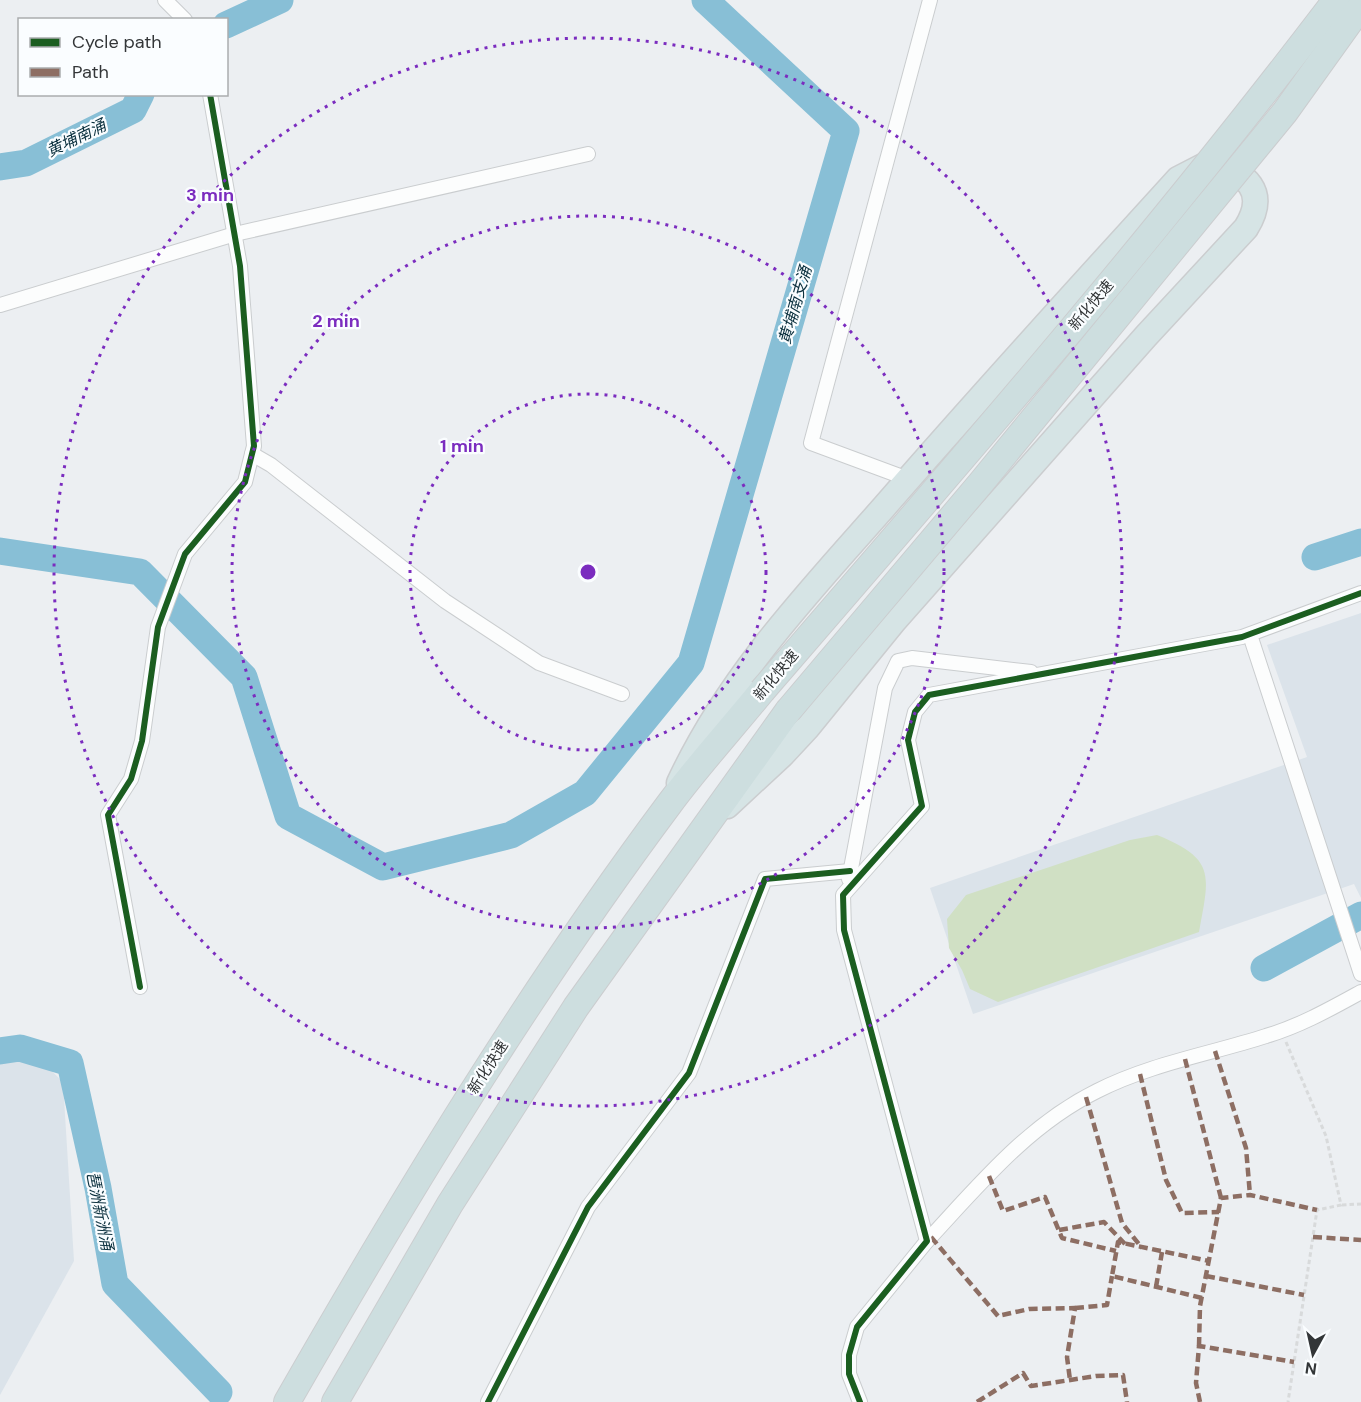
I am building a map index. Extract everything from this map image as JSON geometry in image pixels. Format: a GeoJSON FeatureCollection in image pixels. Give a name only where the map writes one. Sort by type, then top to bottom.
{"type":"FeatureCollection","features":[{"type":"Feature","properties":{"kind":"highway","name":"新化快速"},"geometry":{"type":"LineString","coordinates":[[287,1402],[415,1181],[593,911],[671,801],[762,691],[964,457],[1231,138],[1336,0]]}},
{"type":"Feature","properties":{"kind":"highway","name":"新化快速"},"geometry":{"type":"LineString","coordinates":[[335,1402],[450,1204],[524,1087],[589,989],[788,711],[980,484],[1285,112],[1361,6]]}},
{"type":"Feature","properties":{"kind":"highway"},"geometry":{"type":"LineString","coordinates":[[671,801],[708,726],[750,665],[794,609],[908,479],[1178,179],[1211,162],[1233,169],[1248,182],[1254,191],[1256,203],[1254,215],[1246,228],[992,509],[895,620],[808,727],[782,755],[708,822]]}},
{"type":"Feature","properties":{"kind":"street"},"geometry":{"type":"LineString","coordinates":[[165,0],[184,17]]}},
{"type":"Feature","properties":{"kind":"street"},"geometry":{"type":"LineString","coordinates":[[908,479],[811,443],[930,0]]}},
{"type":"Feature","properties":{"kind":"street"},"geometry":{"type":"LineString","coordinates":[[140,987],[108,815],[131,779],[142,741],[158,627],[185,555],[245,482],[254,446],[242,288],[235,234],[210,96]]}},
{"type":"Feature","properties":{"kind":"street"},"geometry":{"type":"LineString","coordinates":[[0,305],[235,234],[588,154]]}},
{"type":"Feature","properties":{"kind":"street"},"geometry":{"type":"LineString","coordinates":[[252,454],[271,465],[445,601],[539,663],[622,694]]}},
{"type":"Feature","properties":{"kind":"street"},"geometry":{"type":"LineString","coordinates":[[927,1240],[844,930],[843,895],[922,806],[908,740],[915,712],[929,695],[1250,634],[1361,593]]}},
{"type":"Feature","properties":{"kind":"street"},"geometry":{"type":"LineString","coordinates":[[1250,634],[1361,974]]}},
{"type":"Feature","properties":{"kind":"street"},"geometry":{"type":"LineString","coordinates":[[848,890],[885,688],[898,661],[912,658],[1045,674]]}},
{"type":"Feature","properties":{"kind":"street"},"geometry":{"type":"LineString","coordinates":[[489,1402],[588,1207],[689,1073],[765,879],[850,871]]}},
{"type":"Feature","properties":{"kind":"street"},"geometry":{"type":"LineString","coordinates":[[860,1402],[849,1374],[849,1355],[857,1327],[927,1240],[1025,1138],[1053,1116],[1097,1090],[1155,1068],[1281,1031],[1361,992]]}},
{"type":"Feature","properties":{"kind":"path"},"geometry":{"type":"LineString","coordinates":[[1281,1031],[1326,1136],[1341,1205]]}},
{"type":"Feature","properties":{"kind":"path"},"geometry":{"type":"LineString","coordinates":[[1288,1402],[1317,1210],[1361,1204]]}},
{"type":"Feature","properties":{"kind":"shaded area"},"geometry":{"type":"Polygon","coordinates":[[[1361,613],[1361,898],[1354,884],[973,1014],[930,888],[1307,757],[1267,645],[1361,613]]]}},
{"type":"Feature","properties":{"kind":"shaded area"},"geometry":{"type":"Polygon","coordinates":[[[16,1058],[38,1058],[63,1082],[74,1261],[0,1395],[0,1063],[16,1058]]]}},
{"type":"Feature","properties":{"kind":"green space"},"geometry":{"type":"Polygon","coordinates":[[[1157,835],[1190,852],[1199,861],[1204,872],[1205,897],[1199,932],[998,1002],[970,989],[949,948],[947,919],[966,895],[1130,840],[1157,835]]]}},
{"type":"Feature","properties":{"kind":"waterway","name":"黄埔南涌"},"geometry":{"type":"LineString","coordinates":[[228,24],[280,0]]}},
{"type":"Feature","properties":{"kind":"waterway"},"geometry":{"type":"LineString","coordinates":[[0,551],[140,572],[244,677],[288,816],[383,867],[511,835],[585,793],[691,663],[846,131],[705,0]]}},
{"type":"Feature","properties":{"kind":"waterway","name":"黄埔南涌"},"geometry":{"type":"LineString","coordinates":[[0,167],[26,163],[133,110],[140,96]]}},
{"type":"Feature","properties":{"kind":"waterway","name":"黄埔南支涌"},"geometry":{"type":"LineString","coordinates":[[1315,557],[1361,542]]}},
{"type":"Feature","properties":{"kind":"waterway"},"geometry":{"type":"LineString","coordinates":[[1264,968],[1361,915]]}},
{"type":"Feature","properties":{"kind":"waterway","name":"琶洲新洲涌"},"geometry":{"type":"LineString","coordinates":[[0,1051],[20,1048],[70,1063],[98,1188],[115,1284],[219,1392]]}},
{"type":"Feature","properties":{"kind":"marked path"},"geometry":{"type":"LineString","coordinates":[[1215,1051],[1246,1148],[1250,1195]]}},
{"type":"Feature","properties":{"kind":"marked path"},"geometry":{"type":"LineString","coordinates":[[1185,1059],[1221,1198]]}},
{"type":"Feature","properties":{"kind":"marked path"},"geometry":{"type":"LineString","coordinates":[[1140,1074],[1166,1180],[1182,1213],[1219,1212]]}},
{"type":"Feature","properties":{"kind":"marked path"},"geometry":{"type":"LineString","coordinates":[[1086,1097],[1122,1223],[1142,1248]]}},
{"type":"Feature","properties":{"kind":"marked path"},"geometry":{"type":"LineString","coordinates":[[989,1176],[1003,1211],[1045,1197],[1062,1238],[1116,1251]]}},
{"type":"Feature","properties":{"kind":"marked path"},"geometry":{"type":"LineString","coordinates":[[1199,1346],[1200,1306],[1221,1198],[1250,1195],[1317,1210]]}},
{"type":"Feature","properties":{"kind":"marked path"},"geometry":{"type":"LineString","coordinates":[[1059,1230],[1104,1222],[1125,1244]]}},
{"type":"Feature","properties":{"kind":"marked path"},"geometry":{"type":"LineString","coordinates":[[931,1237],[998,1316],[1029,1309],[1075,1308],[1067,1357],[1070,1380]]}},
{"type":"Feature","properties":{"kind":"marked path"},"geometry":{"type":"LineString","coordinates":[[1313,1237],[1361,1240]]}},
{"type":"Feature","properties":{"kind":"marked path"},"geometry":{"type":"LineString","coordinates":[[1202,1298],[1112,1276],[1118,1242],[1209,1261]]}},
{"type":"Feature","properties":{"kind":"marked path"},"geometry":{"type":"LineString","coordinates":[[1156,1287],[1162,1252]]}},
{"type":"Feature","properties":{"kind":"marked path"},"geometry":{"type":"LineString","coordinates":[[1075,1308],[1107,1305],[1112,1276]]}},
{"type":"Feature","properties":{"kind":"marked path"},"geometry":{"type":"LineString","coordinates":[[1206,1276],[1304,1295]]}},
{"type":"Feature","properties":{"kind":"marked path"},"geometry":{"type":"LineString","coordinates":[[1200,1402],[1196,1383],[1199,1346],[1294,1362]]}},
{"type":"Feature","properties":{"kind":"marked path"},"geometry":{"type":"LineString","coordinates":[[977,1402],[1023,1373],[1031,1386],[1096,1376],[1123,1375],[1127,1402]]}},
{"type":"Feature","properties":{"kind":"cycle path"},"geometry":{"type":"LineString","coordinates":[[140,987],[108,815],[131,779],[142,741],[158,627],[185,554],[245,482],[254,446],[240,266],[210,96]]}},
{"type":"Feature","properties":{"kind":"cycle path"},"geometry":{"type":"LineString","coordinates":[[860,1402],[849,1374],[849,1355],[857,1327],[927,1241],[844,930],[843,895],[922,806],[908,740],[915,712],[929,695],[1242,637],[1361,593]]}},
{"type":"Feature","properties":{"kind":"cycle path"},"geometry":{"type":"LineString","coordinates":[[488,1402],[588,1207],[689,1073],[765,879],[850,871]]}}]}
